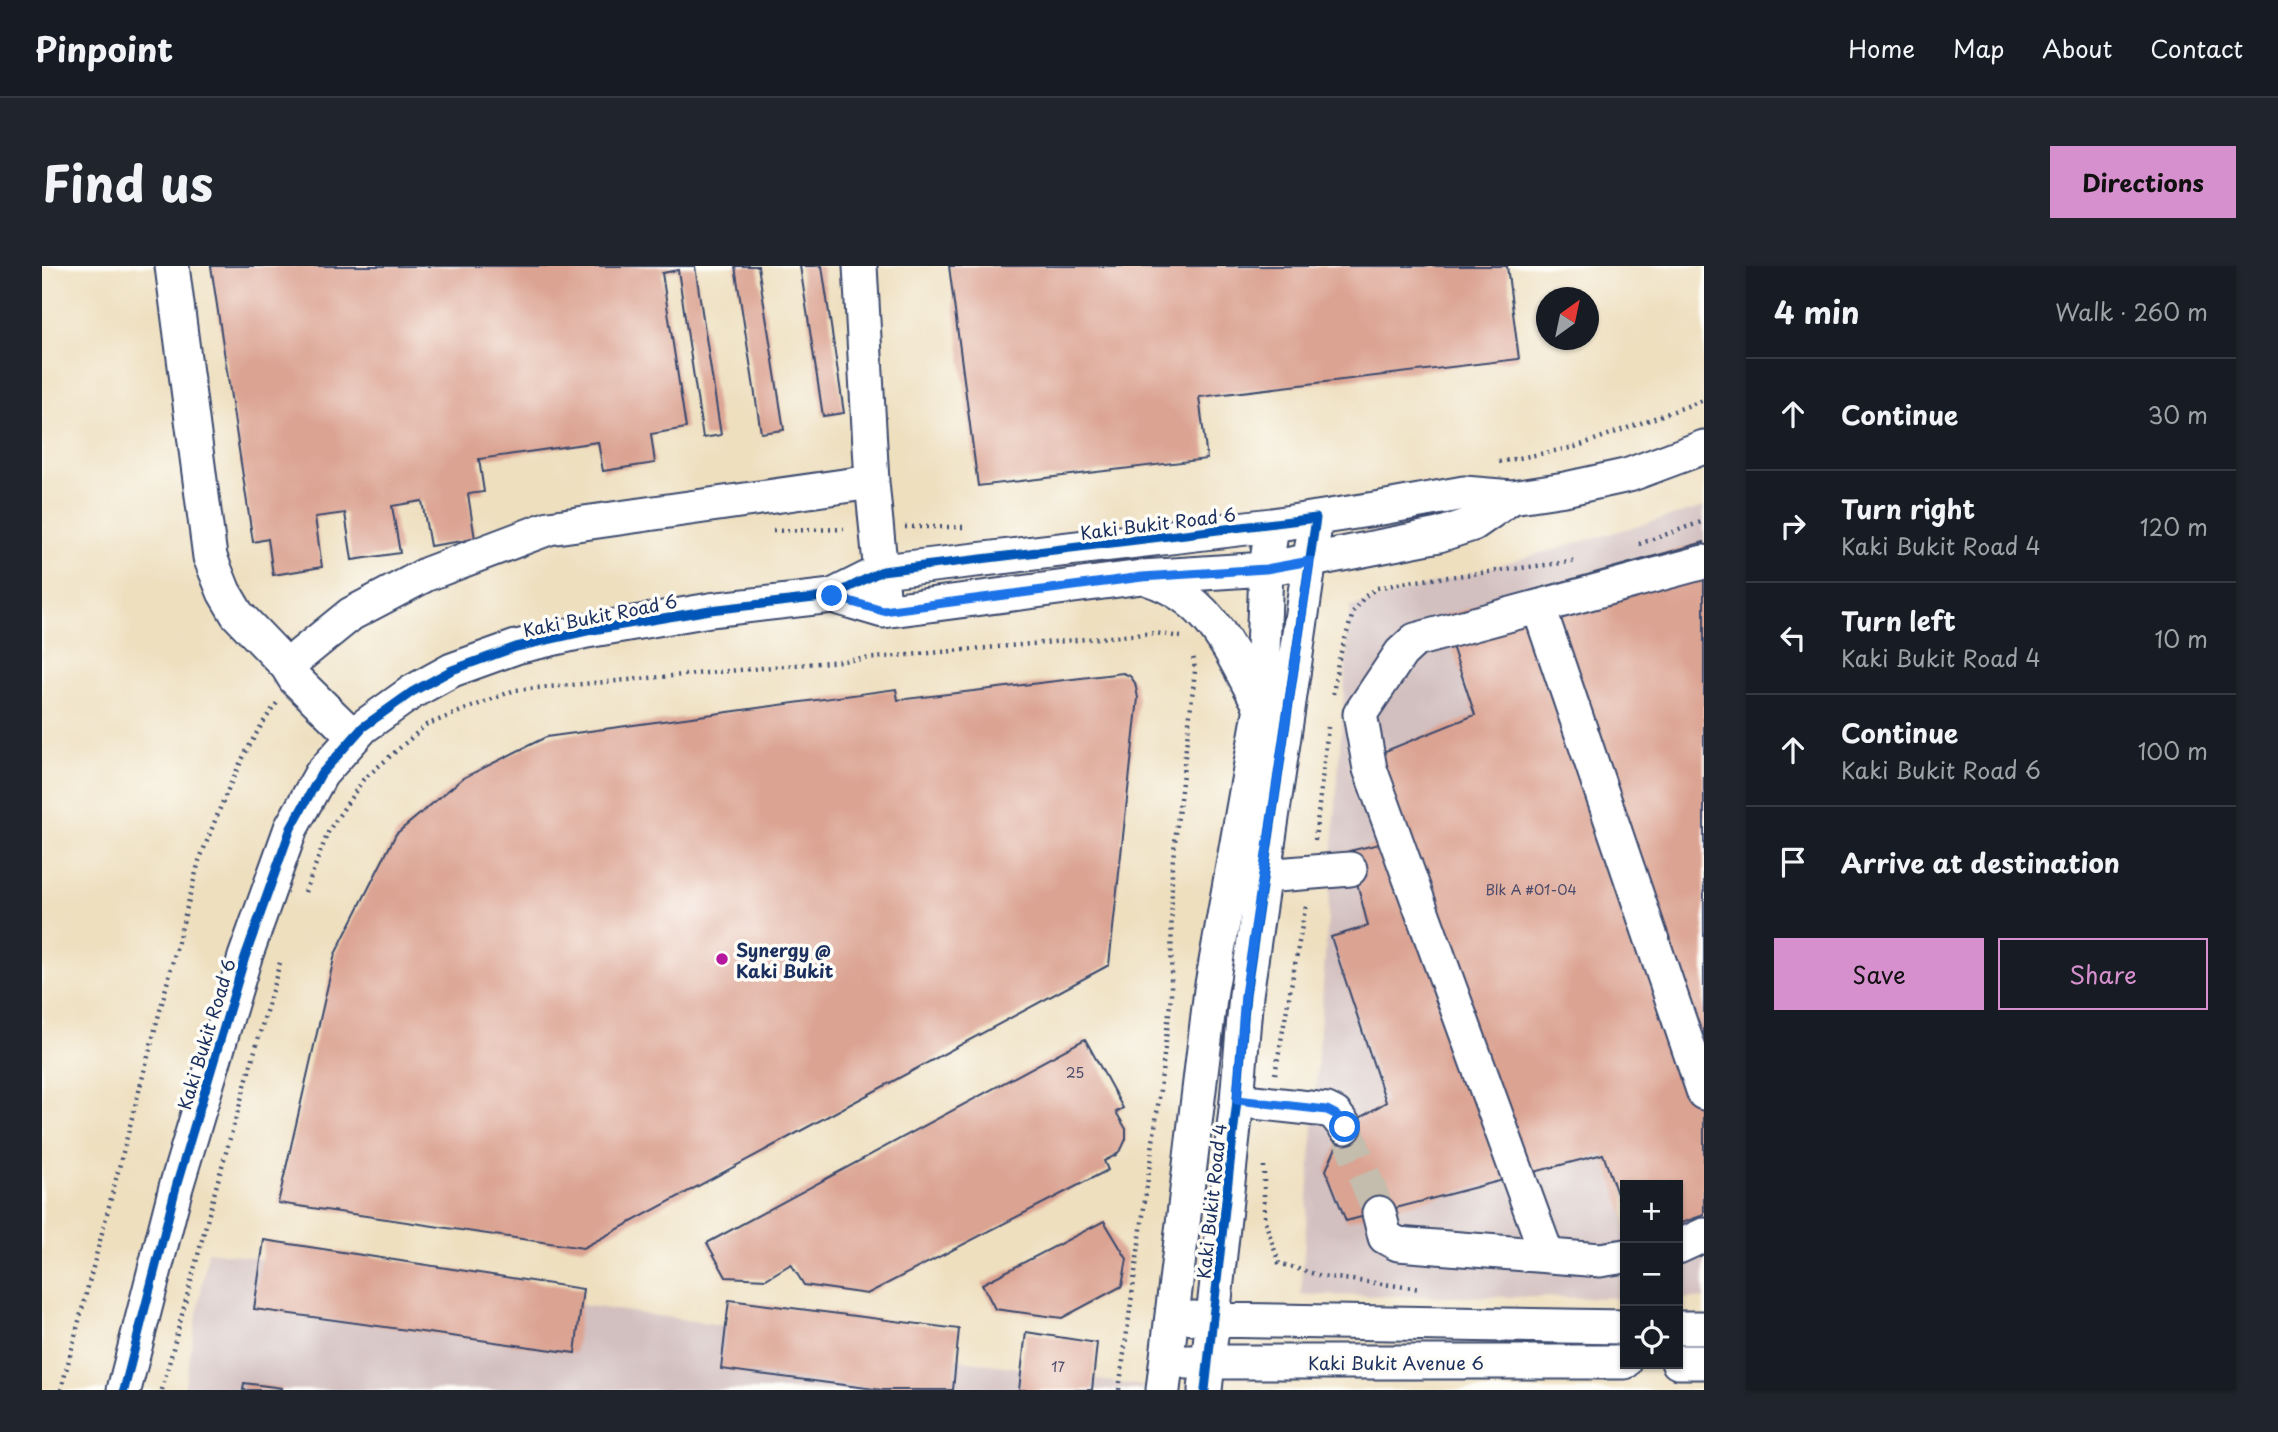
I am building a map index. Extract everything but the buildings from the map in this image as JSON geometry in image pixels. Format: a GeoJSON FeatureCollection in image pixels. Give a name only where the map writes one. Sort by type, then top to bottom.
{"type":"FeatureCollection","features":[{"type":"Feature","properties":{"kind":"street"},"geometry":{"type":"LineString","coordinates":[[172,266],[210,556],[224,592],[237,614],[354,737]]}},
{"type":"Feature","properties":{"kind":"street"},"geometry":{"type":"LineString","coordinates":[[860,266],[872,482],[882,571],[883,611]]}},
{"type":"Feature","properties":{"kind":"street"},"geometry":{"type":"LineString","coordinates":[[1272,525],[1464,493],[1512,497],[1565,489],[1629,475],[1704,447]]}},
{"type":"Feature","properties":{"kind":"street"},"geometry":{"type":"LineString","coordinates":[[291,673],[351,614],[426,574],[549,527],[872,482]]}},
{"type":"Feature","properties":{"kind":"street"},"geometry":{"type":"LineString","coordinates":[[1266,569],[1439,534],[1473,524],[1512,497]]}},
{"type":"Feature","properties":{"kind":"street","name":"Kaki Bukit Road 4"},"geometry":{"type":"LineString","coordinates":[[1206,1376],[1253,1102],[1245,995],[1316,519]]}},
{"type":"Feature","properties":{"kind":"street","name":"Kaki Bukit Road 4"},"geometry":{"type":"LineString","coordinates":[[1165,1376],[1211,990],[1261,707],[1266,569],[1272,525]]}},
{"type":"Feature","properties":{"kind":"street","name":"Kaki Bukit Road 6"},"geometry":{"type":"LineString","coordinates":[[124,1390],[176,1187],[245,957],[291,828],[321,774],[363,727],[412,692],[452,670],[516,647],[587,631],[710,610],[832,596],[882,571],[1272,525]]}},
{"type":"Feature","properties":{"kind":"street"},"geometry":{"type":"LineString","coordinates":[[1547,1255],[1370,769],[1360,714],[1401,653],[1415,640],[1704,562]]}},
{"type":"Feature","properties":{"kind":"street","name":"Kaki Bukit Road 6"},"geometry":{"type":"LineString","coordinates":[[832,596],[883,611],[1142,577],[1266,569]]}},
{"type":"Feature","properties":{"kind":"street"},"geometry":{"type":"LineString","coordinates":[[1142,577],[1167,585],[1189,598],[1209,618],[1261,707]]}},
{"type":"Feature","properties":{"kind":"street"},"geometry":{"type":"LineString","coordinates":[[1539,608],[1704,1093]]}},
{"type":"Feature","properties":{"kind":"street"},"geometry":{"type":"LineString","coordinates":[[1264,876],[1350,869]]}},
{"type":"Feature","properties":{"kind":"street"},"geometry":{"type":"LineString","coordinates":[[1253,1102],[1327,1110],[1335,1114],[1345,1127]]}},
{"type":"Feature","properties":{"kind":"street"},"geometry":{"type":"LineString","coordinates":[[1379,1213],[1385,1237],[1398,1244],[1600,1259],[1620,1257]]}},
{"type":"Feature","properties":{"kind":"street"},"geometry":{"type":"LineString","coordinates":[[1683,1245],[1704,1236]]}},
{"type":"Feature","properties":{"kind":"street"},"geometry":{"type":"LineString","coordinates":[[1173,1315],[1214,1320],[1620,1327]]}},
{"type":"Feature","properties":{"kind":"street"},"geometry":{"type":"LineString","coordinates":[[1683,1328],[1704,1328]]}},
{"type":"Feature","properties":{"kind":"street","name":"Kaki Bukit Avenue 6"},"geometry":{"type":"LineString","coordinates":[[1165,1376],[1620,1362]]}},
{"type":"Feature","properties":{"kind":"street"},"geometry":{"type":"LineString","coordinates":[[1683,1362],[1704,1362]]}},
{"type":"Feature","properties":{"kind":"path"},"geometry":{"type":"LineString","coordinates":[[762,531],[877,527]]}},
{"type":"Feature","properties":{"kind":"path"},"geometry":{"type":"LineString","coordinates":[[301,903],[329,830],[363,780],[426,725],[515,690],[1154,633],[1184,638]]}},
{"type":"Feature","properties":{"kind":"path"},"geometry":{"type":"LineString","coordinates":[[1119,1390],[1171,996],[1172,867],[1195,671],[1192,645]]}},
{"type":"Feature","properties":{"kind":"path"},"geometry":{"type":"LineString","coordinates":[[61,1390],[199,861],[256,730],[291,673]]}},
{"type":"Feature","properties":{"kind":"path"},"geometry":{"type":"LineString","coordinates":[[1253,1102],[1311,872]]}},
{"type":"Feature","properties":{"kind":"path"},"geometry":{"type":"LineString","coordinates":[[162,1390],[283,952]]}},
{"type":"Feature","properties":{"kind":"path"},"geometry":{"type":"LineString","coordinates":[[1264,1163],[1264,1218],[1279,1263]]}},
{"type":"Feature","properties":{"kind":"shaded area"},"geometry":{"type":"Polygon","coordinates":[[[1704,507],[1704,1299],[1683,1298],[1683,1180],[1620,1180],[1620,1298],[1301,1295],[1350,607],[1704,507]]]}},
{"type":"Feature","properties":{"kind":"shaded area"},"geometry":{"type":"Polygon","coordinates":[[[208,1251],[1142,1386],[1141,1390],[184,1390],[208,1251]]]}},
{"type":"Feature","properties":{"kind":"tunnel"},"geometry":{"type":"LineString","coordinates":[[1345,1127],[1379,1213]]}},
{"type":"Feature","properties":{"kind":"cycle path"},"geometry":{"type":"LineString","coordinates":[[124,1390],[176,1187],[245,957],[291,828],[321,774],[363,727],[412,692],[452,670],[516,647],[587,631],[710,610],[832,596],[882,571],[1316,518],[1246,995],[1205,1390]]}},
{"type":"Feature","properties":{"kind":"place","name":"Synergy @ Kaki Bukit"},"geometry":{"type":"Point","coordinates":[722,959]}},
{"type":"Feature","properties":{"kind":"route"},"geometry":{"type":"LineString","coordinates":[[832,596],[883,611],[1142,577],[1266,569],[1310,561],[1245,995],[1237,1100],[1327,1110],[1335,1114],[1345,1127]]}}]}
